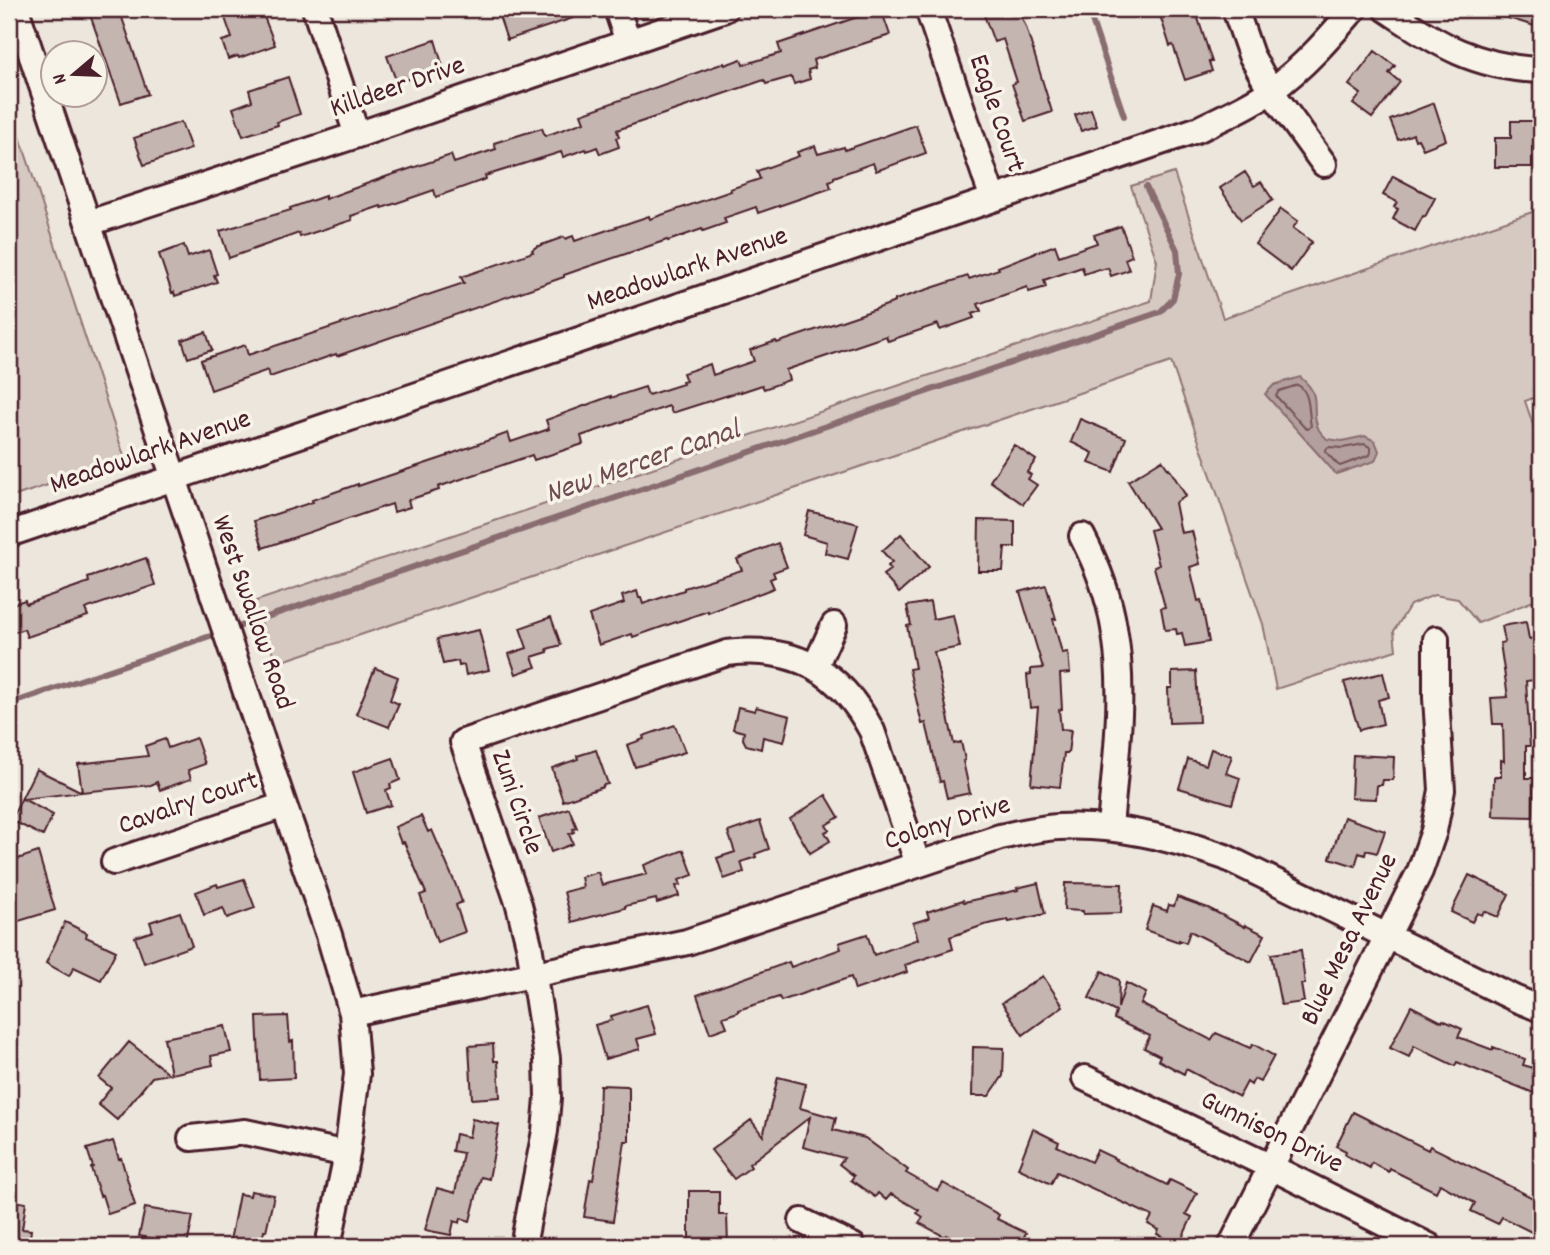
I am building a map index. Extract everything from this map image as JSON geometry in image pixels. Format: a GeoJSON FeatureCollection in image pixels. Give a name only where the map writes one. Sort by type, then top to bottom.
{"type":"FeatureCollection","features":[{"type":"Feature","properties":{"kind":"street","name":"West Swallow Road"},"geometry":{"type":"LineString","coordinates":[[16,9],[329,935],[352,1013],[357,1074],[346,1154],[328,1246]]}},
{"type":"Feature","properties":{"kind":"street"},"geometry":{"type":"LineString","coordinates":[[315,9],[357,135]]}},
{"type":"Feature","properties":{"kind":"street"},"geometry":{"type":"LineString","coordinates":[[617,9],[628,41]]}},
{"type":"Feature","properties":{"kind":"street","name":"Killdeer Drive"},"geometry":{"type":"LineString","coordinates":[[89,223],[725,9]]}},
{"type":"Feature","properties":{"kind":"street","name":"Eagle Court"},"geometry":{"type":"LineString","coordinates":[[928,9],[993,199]]}},
{"type":"Feature","properties":{"kind":"street"},"geometry":{"type":"LineString","coordinates":[[1235,9],[1251,55],[1271,91],[1324,164]]}},
{"type":"Feature","properties":{"kind":"street","name":"Meadowlark Avenue"},"geometry":{"type":"LineString","coordinates":[[9,534],[1199,128],[1271,91],[1324,44],[1354,9]]}},
{"type":"Feature","properties":{"kind":"street"},"geometry":{"type":"LineString","coordinates":[[1385,9],[1424,36],[1458,53],[1491,64],[1541,70]]}},
{"type":"Feature","properties":{"kind":"street"},"geometry":{"type":"LineString","coordinates":[[1082,536],[1096,564],[1115,628],[1120,711],[1110,828]]}},
{"type":"Feature","properties":{"kind":"street"},"geometry":{"type":"LineString","coordinates":[[815,667],[834,625]]}},
{"type":"Feature","properties":{"kind":"street","name":"Blue Mesa Avenue"},"geometry":{"type":"LineString","coordinates":[[1231,1246],[1420,871],[1434,831],[1442,790],[1436,698],[1436,639]]}},
{"type":"Feature","properties":{"kind":"street","name":"Zuni Circle"},"geometry":{"type":"LineString","coordinates":[[523,1246],[545,1131],[547,1058],[534,975],[519,905],[463,742],[727,653],[772,653],[794,658],[815,667],[838,683],[862,711],[873,731],[918,864]]}},
{"type":"Feature","properties":{"kind":"street","name":"Cavalry Court"},"geometry":{"type":"LineString","coordinates":[[114,862],[284,805]]}},
{"type":"Feature","properties":{"kind":"street","name":"Colony Drive"},"geometry":{"type":"LineString","coordinates":[[352,1013],[687,942],[1000,837],[1060,827],[1135,831],[1181,842],[1225,857],[1541,1009]]}},
{"type":"Feature","properties":{"kind":"street","name":"Gunnison Drive"},"geometry":{"type":"LineString","coordinates":[[1085,1078],[1429,1246]]}},
{"type":"Feature","properties":{"kind":"street"},"geometry":{"type":"LineString","coordinates":[[191,1138],[245,1132],[346,1154]]}},
{"type":"Feature","properties":{"kind":"street"},"geometry":{"type":"LineString","coordinates":[[802,1221],[853,1246]]}},
{"type":"Feature","properties":{"kind":"shaded area"},"geometry":{"type":"Polygon","coordinates":[[[9,103],[125,459],[9,498],[9,103]]]}},
{"type":"Feature","properties":{"kind":"shaded area"},"geometry":{"type":"Polygon","coordinates":[[[1174,173],[1223,318],[1541,209],[1541,395],[1525,401],[1541,448],[1541,598],[1478,623],[1458,599],[1434,595],[1410,605],[1394,631],[1396,650],[1276,689],[1263,624],[1171,362],[277,663],[253,602],[1151,301],[1157,261],[1131,186],[1174,173]]]}},
{"type":"Feature","properties":{"kind":"water"},"geometry":{"type":"Polygon","coordinates":[[[1300,377],[1312,391],[1316,423],[1327,439],[1342,441],[1365,436],[1375,441],[1379,451],[1375,461],[1336,474],[1265,394],[1274,385],[1300,377]]]}},
{"type":"Feature","properties":{"kind":"building"},"geometry":{"type":"Polygon","coordinates":[[[88,9],[119,9],[148,94],[121,103],[108,66],[108,38],[98,38],[88,9]]]}},
{"type":"Feature","properties":{"kind":"building"},"geometry":{"type":"Polygon","coordinates":[[[242,9],[261,9],[275,45],[239,58],[228,59],[222,41],[232,38],[224,15],[242,9]]]}},
{"type":"Feature","properties":{"kind":"building"},"geometry":{"type":"Polygon","coordinates":[[[510,9],[591,9],[591,12],[507,40],[498,13],[510,9]]]}},
{"type":"Feature","properties":{"kind":"building"},"geometry":{"type":"Polygon","coordinates":[[[881,9],[890,35],[813,60],[815,68],[808,70],[810,79],[794,84],[791,77],[766,84],[764,80],[617,130],[619,147],[600,154],[597,147],[563,157],[561,152],[485,176],[486,179],[436,197],[434,190],[351,216],[352,220],[300,237],[299,233],[229,258],[220,231],[291,210],[290,208],[325,196],[325,199],[451,155],[454,163],[496,149],[494,143],[542,128],[545,136],[584,122],[581,114],[724,63],[725,65],[741,59],[743,65],[781,53],[778,44],[881,9]]]}},
{"type":"Feature","properties":{"kind":"building"},"geometry":{"type":"Polygon","coordinates":[[[1004,9],[1018,9],[1052,112],[1025,121],[1012,84],[1017,82],[1003,39],[994,42],[984,15],[1004,9]]]}},
{"type":"Feature","properties":{"kind":"building"},"geometry":{"type":"Polygon","coordinates":[[[1158,9],[1195,9],[1212,62],[1209,62],[1212,71],[1185,80],[1158,9]]]}},
{"type":"Feature","properties":{"kind":"building"},"geometry":{"type":"Polygon","coordinates":[[[1492,9],[1541,9],[1541,28],[1492,13],[1492,9]]]}},
{"type":"Feature","properties":{"kind":"building"},"geometry":{"type":"Polygon","coordinates":[[[435,40],[443,67],[397,83],[387,56],[435,40]]]}},
{"type":"Feature","properties":{"kind":"building"},"geometry":{"type":"Polygon","coordinates":[[[1375,51],[1395,66],[1389,73],[1400,82],[1372,118],[1353,104],[1361,94],[1349,85],[1375,51]]]}},
{"type":"Feature","properties":{"kind":"building"},"geometry":{"type":"Polygon","coordinates":[[[288,77],[300,114],[277,122],[278,125],[243,136],[233,108],[252,101],[249,90],[288,77]]]}},
{"type":"Feature","properties":{"kind":"building"},"geometry":{"type":"Polygon","coordinates":[[[1434,103],[1446,140],[1423,149],[1413,134],[1398,140],[1390,120],[1434,103]]]}},
{"type":"Feature","properties":{"kind":"building"},"geometry":{"type":"Polygon","coordinates":[[[1091,109],[1097,126],[1081,131],[1075,115],[1091,109]]]}},
{"type":"Feature","properties":{"kind":"building"},"geometry":{"type":"Polygon","coordinates":[[[1511,121],[1536,121],[1536,147],[1532,147],[1532,167],[1495,167],[1495,138],[1511,138],[1511,121]]]}},
{"type":"Feature","properties":{"kind":"building"},"geometry":{"type":"Polygon","coordinates":[[[181,122],[191,149],[144,165],[134,138],[181,122]]]}},
{"type":"Feature","properties":{"kind":"building"},"geometry":{"type":"Polygon","coordinates":[[[916,125],[926,153],[876,171],[873,163],[834,177],[829,181],[831,188],[758,213],[756,207],[724,218],[726,223],[584,268],[337,356],[336,354],[270,377],[268,370],[211,390],[201,360],[245,345],[248,355],[464,283],[461,277],[533,252],[536,247],[564,237],[573,236],[575,241],[731,191],[730,189],[760,179],[757,171],[799,156],[797,152],[815,146],[818,154],[844,147],[845,150],[916,125]]]}},
{"type":"Feature","properties":{"kind":"building"},"geometry":{"type":"Polygon","coordinates":[[[1245,172],[1254,186],[1261,182],[1273,200],[1241,220],[1220,188],[1245,172]]]}},
{"type":"Feature","properties":{"kind":"building"},"geometry":{"type":"Polygon","coordinates":[[[1393,176],[1435,198],[1415,231],[1393,219],[1398,209],[1394,207],[1397,202],[1383,195],[1393,176]]]}},
{"type":"Feature","properties":{"kind":"building"},"geometry":{"type":"Polygon","coordinates":[[[1281,209],[1298,221],[1293,228],[1312,242],[1291,271],[1255,244],[1281,209]]]}},
{"type":"Feature","properties":{"kind":"building"},"geometry":{"type":"Polygon","coordinates":[[[1121,226],[1132,256],[1125,259],[1129,270],[1111,276],[1108,268],[1084,274],[1082,267],[1044,280],[1046,287],[1029,292],[1027,287],[978,304],[981,311],[972,314],[974,318],[940,330],[938,324],[888,341],[886,336],[786,370],[789,380],[764,389],[762,385],[672,413],[669,406],[581,436],[583,444],[534,460],[532,455],[438,487],[439,490],[408,500],[410,507],[394,512],[392,504],[263,548],[254,521],[508,433],[511,442],[549,429],[546,420],[611,396],[645,387],[648,395],[683,384],[682,382],[686,381],[683,373],[710,364],[713,375],[754,361],[750,350],[968,276],[969,279],[999,269],[998,267],[1055,245],[1059,256],[1097,243],[1094,235],[1121,226]]]}},
{"type":"Feature","properties":{"kind":"building"},"geometry":{"type":"Polygon","coordinates":[[[184,245],[188,257],[209,250],[217,282],[175,296],[159,254],[184,245]]]}},
{"type":"Feature","properties":{"kind":"building"},"geometry":{"type":"Polygon","coordinates":[[[206,332],[212,350],[188,358],[182,340],[206,332]]]}},
{"type":"Feature","properties":{"kind":"building"},"geometry":{"type":"Polygon","coordinates":[[[1080,419],[1126,438],[1113,472],[1089,463],[1093,453],[1071,442],[1080,419]]]}},
{"type":"Feature","properties":{"kind":"building"},"geometry":{"type":"Polygon","coordinates":[[[1014,445],[1036,460],[1027,472],[1031,475],[1028,479],[1037,485],[1023,504],[990,481],[1014,445]]]}},
{"type":"Feature","properties":{"kind":"building"},"geometry":{"type":"Polygon","coordinates":[[[1162,460],[1186,496],[1175,503],[1181,533],[1192,531],[1200,564],[1190,567],[1198,601],[1201,600],[1209,642],[1185,646],[1182,633],[1177,634],[1176,629],[1165,630],[1161,608],[1165,607],[1154,567],[1159,565],[1150,530],[1157,528],[1128,481],[1162,460]]]}},
{"type":"Feature","properties":{"kind":"building"},"geometry":{"type":"Polygon","coordinates":[[[809,511],[858,524],[848,559],[825,553],[827,542],[803,535],[809,511]]]}},
{"type":"Feature","properties":{"kind":"building"},"geometry":{"type":"Polygon","coordinates":[[[979,520],[1015,521],[1015,547],[1005,547],[1003,571],[978,571],[979,520]]]}},
{"type":"Feature","properties":{"kind":"building"},"geometry":{"type":"Polygon","coordinates":[[[901,534],[929,567],[899,593],[883,575],[891,569],[888,566],[892,562],[882,551],[901,534]]]}},
{"type":"Feature","properties":{"kind":"building"},"geometry":{"type":"Polygon","coordinates":[[[778,543],[787,567],[773,572],[775,577],[770,579],[774,588],[708,613],[599,645],[589,615],[624,603],[622,596],[637,591],[643,604],[742,570],[737,559],[778,543]]]}},
{"type":"Feature","properties":{"kind":"building"},"geometry":{"type":"Polygon","coordinates":[[[146,558],[155,585],[85,609],[88,616],[27,637],[24,629],[9,634],[9,605],[25,600],[26,604],[146,558]]]}},
{"type":"Feature","properties":{"kind":"building"},"geometry":{"type":"Polygon","coordinates":[[[1046,585],[1062,653],[1068,652],[1070,673],[1060,674],[1061,729],[1071,730],[1068,753],[1064,753],[1060,787],[1031,784],[1038,707],[1030,708],[1027,675],[1031,674],[1031,669],[1043,668],[1020,592],[1046,585]]]}},
{"type":"Feature","properties":{"kind":"building"},"geometry":{"type":"Polygon","coordinates":[[[930,602],[933,619],[953,615],[960,647],[934,652],[954,744],[961,742],[970,793],[947,798],[943,781],[940,782],[926,723],[922,724],[909,669],[915,668],[907,626],[911,625],[907,606],[930,602]]]}},
{"type":"Feature","properties":{"kind":"building"},"geometry":{"type":"Polygon","coordinates":[[[551,617],[561,645],[532,657],[536,667],[516,674],[509,654],[527,648],[520,628],[551,617]]]}},
{"type":"Feature","properties":{"kind":"building"},"geometry":{"type":"Polygon","coordinates":[[[1526,622],[1529,639],[1541,637],[1541,679],[1526,681],[1530,746],[1526,746],[1526,778],[1534,778],[1533,817],[1493,816],[1494,777],[1501,777],[1501,760],[1504,761],[1503,724],[1493,724],[1491,698],[1508,697],[1500,643],[1505,642],[1502,626],[1526,622]]]}},
{"type":"Feature","properties":{"kind":"building"},"geometry":{"type":"Polygon","coordinates":[[[479,630],[489,670],[466,675],[464,665],[459,666],[458,661],[443,664],[437,639],[479,630]]]}},
{"type":"Feature","properties":{"kind":"building"},"geometry":{"type":"Polygon","coordinates":[[[375,668],[398,677],[390,700],[399,704],[389,727],[356,714],[375,668]]]}},
{"type":"Feature","properties":{"kind":"building"},"geometry":{"type":"Polygon","coordinates":[[[1196,671],[1199,722],[1169,723],[1168,688],[1172,688],[1172,672],[1196,671]]]}},
{"type":"Feature","properties":{"kind":"building"},"geometry":{"type":"Polygon","coordinates":[[[1383,673],[1389,697],[1378,700],[1383,724],[1359,730],[1344,682],[1383,673]]]}},
{"type":"Feature","properties":{"kind":"building"},"geometry":{"type":"Polygon","coordinates":[[[738,707],[755,711],[756,707],[790,716],[784,742],[763,737],[761,749],[746,745],[744,732],[733,729],[738,707]]]}},
{"type":"Feature","properties":{"kind":"building"},"geometry":{"type":"Polygon","coordinates":[[[675,725],[685,752],[635,767],[627,745],[644,739],[643,736],[675,725]]]}},
{"type":"Feature","properties":{"kind":"building"},"geometry":{"type":"Polygon","coordinates":[[[196,738],[205,764],[188,770],[191,779],[160,790],[157,782],[151,785],[82,792],[78,764],[148,756],[145,746],[165,739],[168,748],[196,738]]]}},
{"type":"Feature","properties":{"kind":"building"},"geometry":{"type":"Polygon","coordinates":[[[1211,749],[1232,756],[1226,773],[1240,778],[1232,804],[1179,788],[1188,759],[1206,765],[1211,749]]]}},
{"type":"Feature","properties":{"kind":"building"},"geometry":{"type":"Polygon","coordinates":[[[596,750],[608,784],[563,801],[552,768],[596,750]]]}},
{"type":"Feature","properties":{"kind":"building"},"geometry":{"type":"Polygon","coordinates":[[[1353,755],[1394,757],[1393,780],[1383,780],[1382,785],[1377,785],[1376,799],[1351,798],[1353,755]]]}},
{"type":"Feature","properties":{"kind":"building"},"geometry":{"type":"Polygon","coordinates":[[[393,758],[400,780],[390,784],[391,788],[386,790],[391,805],[366,813],[353,772],[393,758]]]}},
{"type":"Feature","properties":{"kind":"building"},"geometry":{"type":"Polygon","coordinates":[[[36,769],[82,792],[23,799],[53,815],[43,836],[11,820],[36,769]]]}},
{"type":"Feature","properties":{"kind":"building"},"geometry":{"type":"Polygon","coordinates":[[[826,795],[839,817],[826,825],[829,830],[825,832],[830,841],[810,853],[790,819],[826,795]]]}},
{"type":"Feature","properties":{"kind":"building"},"geometry":{"type":"Polygon","coordinates":[[[569,808],[577,828],[569,834],[573,844],[551,852],[539,818],[569,808]]]}},
{"type":"Feature","properties":{"kind":"building"},"geometry":{"type":"Polygon","coordinates":[[[421,816],[428,832],[432,830],[462,902],[456,905],[465,932],[437,942],[420,895],[426,893],[395,827],[421,816]]]}},
{"type":"Feature","properties":{"kind":"building"},"geometry":{"type":"Polygon","coordinates":[[[1344,817],[1385,831],[1377,853],[1366,850],[1365,855],[1359,853],[1355,866],[1330,858],[1344,817]]]}},
{"type":"Feature","properties":{"kind":"building"},"geometry":{"type":"Polygon","coordinates":[[[760,821],[769,849],[741,862],[744,872],[724,879],[717,858],[735,852],[728,832],[760,821]]]}},
{"type":"Feature","properties":{"kind":"building"},"geometry":{"type":"Polygon","coordinates":[[[684,850],[693,875],[679,880],[681,885],[676,886],[679,896],[657,903],[656,899],[625,906],[572,922],[564,892],[583,887],[581,877],[598,872],[602,885],[647,874],[644,865],[684,850]]]}},
{"type":"Feature","properties":{"kind":"building"},"geometry":{"type":"Polygon","coordinates":[[[38,852],[55,910],[9,924],[9,862],[38,852]]]}},
{"type":"Feature","properties":{"kind":"building"},"geometry":{"type":"Polygon","coordinates":[[[1469,875],[1509,894],[1498,917],[1484,911],[1482,915],[1477,913],[1472,922],[1451,912],[1469,875]]]}},
{"type":"Feature","properties":{"kind":"building"},"geometry":{"type":"Polygon","coordinates":[[[244,879],[255,908],[227,918],[223,908],[204,915],[196,892],[217,884],[218,887],[244,879]]]}},
{"type":"Feature","properties":{"kind":"building"},"geometry":{"type":"Polygon","coordinates":[[[1038,883],[1045,914],[984,925],[950,937],[953,949],[905,965],[907,972],[855,990],[851,977],[781,1001],[779,997],[738,1010],[723,1017],[727,1027],[710,1033],[697,995],[789,962],[791,967],[841,949],[839,943],[867,934],[874,955],[918,939],[913,923],[929,918],[927,912],[963,900],[964,902],[1018,890],[1017,888],[1038,883]]]}},
{"type":"Feature","properties":{"kind":"building"},"geometry":{"type":"Polygon","coordinates":[[[1065,883],[1122,884],[1121,913],[1083,914],[1083,911],[1064,910],[1065,883]]]}},
{"type":"Feature","properties":{"kind":"building"},"geometry":{"type":"Polygon","coordinates":[[[1177,897],[1208,908],[1265,935],[1251,962],[1190,931],[1186,943],[1145,930],[1153,906],[1167,911],[1169,905],[1174,906],[1177,897]]]}},
{"type":"Feature","properties":{"kind":"building"},"geometry":{"type":"Polygon","coordinates":[[[180,912],[192,946],[144,963],[135,937],[153,931],[150,922],[180,912]]]}},
{"type":"Feature","properties":{"kind":"building"},"geometry":{"type":"Polygon","coordinates":[[[65,922],[87,933],[86,937],[116,951],[101,980],[74,967],[69,976],[46,963],[65,922]]]}},
{"type":"Feature","properties":{"kind":"building"},"geometry":{"type":"Polygon","coordinates":[[[1301,950],[1304,1002],[1281,1005],[1271,954],[1301,950]]]}},
{"type":"Feature","properties":{"kind":"building"},"geometry":{"type":"Polygon","coordinates":[[[1102,971],[1119,980],[1118,1008],[1126,983],[1146,993],[1141,1004],[1211,1040],[1216,1033],[1250,1048],[1253,1044],[1274,1056],[1260,1082],[1254,1079],[1251,1085],[1247,1082],[1239,1097],[1186,1069],[1184,1074],[1158,1060],[1160,1056],[1144,1048],[1150,1036],[1114,1019],[1116,1012],[1089,998],[1102,971]]]}},
{"type":"Feature","properties":{"kind":"building"},"geometry":{"type":"Polygon","coordinates":[[[1043,976],[1063,1006],[1023,1035],[1002,1003],[1043,976]]]}},
{"type":"Feature","properties":{"kind":"building"},"geometry":{"type":"Polygon","coordinates":[[[647,1005],[656,1034],[637,1039],[640,1049],[605,1059],[595,1025],[612,1020],[611,1016],[647,1005]]]}},
{"type":"Feature","properties":{"kind":"building"},"geometry":{"type":"Polygon","coordinates":[[[1411,1006],[1462,1029],[1458,1037],[1525,1059],[1523,1065],[1541,1070],[1541,1096],[1457,1062],[1455,1066],[1414,1046],[1409,1057],[1390,1048],[1411,1006]]]}},
{"type":"Feature","properties":{"kind":"building"},"geometry":{"type":"Polygon","coordinates":[[[288,1016],[290,1042],[293,1041],[294,1078],[260,1080],[257,1017],[288,1016]]]}},
{"type":"Feature","properties":{"kind":"building"},"geometry":{"type":"Polygon","coordinates":[[[225,1026],[231,1052],[211,1056],[213,1065],[171,1074],[164,1038],[225,1026]]]}},
{"type":"Feature","properties":{"kind":"building"},"geometry":{"type":"Polygon","coordinates":[[[129,1042],[169,1074],[152,1077],[117,1120],[98,1104],[111,1088],[99,1078],[129,1042]]]}},
{"type":"Feature","properties":{"kind":"building"},"geometry":{"type":"Polygon","coordinates":[[[493,1044],[494,1061],[498,1061],[500,1097],[472,1099],[469,1046],[493,1044]]]}},
{"type":"Feature","properties":{"kind":"building"},"geometry":{"type":"Polygon","coordinates":[[[973,1047],[1004,1048],[1003,1076],[989,1096],[972,1096],[973,1047]]]}},
{"type":"Feature","properties":{"kind":"building"},"geometry":{"type":"Polygon","coordinates":[[[778,1077],[806,1084],[800,1108],[836,1118],[833,1130],[865,1138],[908,1170],[906,1173],[938,1191],[943,1183],[999,1215],[997,1219],[1026,1233],[1019,1246],[969,1246],[919,1223],[923,1217],[917,1213],[919,1210],[891,1194],[886,1200],[878,1193],[875,1197],[851,1180],[854,1176],[839,1164],[844,1158],[803,1147],[810,1117],[749,1164],[751,1167],[734,1179],[711,1150],[751,1120],[763,1136],[778,1077]]]}},
{"type":"Feature","properties":{"kind":"building"},"geometry":{"type":"Polygon","coordinates":[[[600,1085],[629,1087],[629,1141],[625,1141],[613,1221],[584,1217],[598,1149],[600,1085]]]}},
{"type":"Feature","properties":{"kind":"building"},"geometry":{"type":"Polygon","coordinates":[[[1353,1112],[1428,1150],[1430,1146],[1541,1202],[1541,1237],[1502,1217],[1498,1224],[1471,1211],[1475,1203],[1440,1184],[1436,1192],[1390,1169],[1389,1172],[1372,1163],[1370,1168],[1345,1155],[1346,1151],[1336,1146],[1353,1112]]]}},
{"type":"Feature","properties":{"kind":"building"},"geometry":{"type":"Polygon","coordinates":[[[472,1119],[499,1125],[489,1179],[481,1177],[470,1221],[461,1218],[460,1223],[454,1221],[451,1235],[425,1230],[437,1188],[455,1193],[463,1153],[452,1151],[455,1134],[469,1137],[472,1119]]]}},
{"type":"Feature","properties":{"kind":"building"},"geometry":{"type":"Polygon","coordinates":[[[1033,1129],[1059,1142],[1057,1146],[1091,1162],[1097,1150],[1167,1185],[1170,1180],[1197,1193],[1186,1214],[1192,1217],[1179,1245],[1157,1234],[1159,1230],[1148,1224],[1152,1216],[1057,1172],[1051,1184],[1018,1168],[1033,1129]]]}},
{"type":"Feature","properties":{"kind":"building"},"geometry":{"type":"Polygon","coordinates":[[[113,1141],[135,1205],[108,1214],[87,1149],[113,1141]]]}},
{"type":"Feature","properties":{"kind":"building"},"geometry":{"type":"Polygon","coordinates":[[[251,1191],[274,1195],[261,1246],[229,1246],[239,1194],[250,1196],[251,1191]]]}},
{"type":"Feature","properties":{"kind":"building"},"geometry":{"type":"Polygon","coordinates":[[[689,1191],[719,1191],[719,1215],[727,1215],[728,1245],[703,1245],[703,1240],[689,1240],[689,1191]]]}},
{"type":"Feature","properties":{"kind":"building"},"geometry":{"type":"Polygon","coordinates":[[[9,1200],[26,1203],[22,1229],[31,1230],[29,1246],[9,1246],[9,1200]]]}},
{"type":"Feature","properties":{"kind":"building"},"geometry":{"type":"Polygon","coordinates":[[[145,1208],[193,1216],[187,1246],[155,1246],[156,1239],[139,1236],[145,1208]]]}},
{"type":"Feature","properties":{"kind":"waterway","name":"New Mercer Canal"},"geometry":{"type":"LineString","coordinates":[[1088,9],[1124,116]]}},
{"type":"Feature","properties":{"kind":"waterway","name":"New Mercer Canal"},"geometry":{"type":"LineString","coordinates":[[229,630],[1160,312],[1173,299],[1179,274],[1177,250],[1146,187]]}},
{"type":"Feature","properties":{"kind":"waterway","name":"New Mercer Canal"},"geometry":{"type":"LineString","coordinates":[[9,704],[219,633]]}}]}
